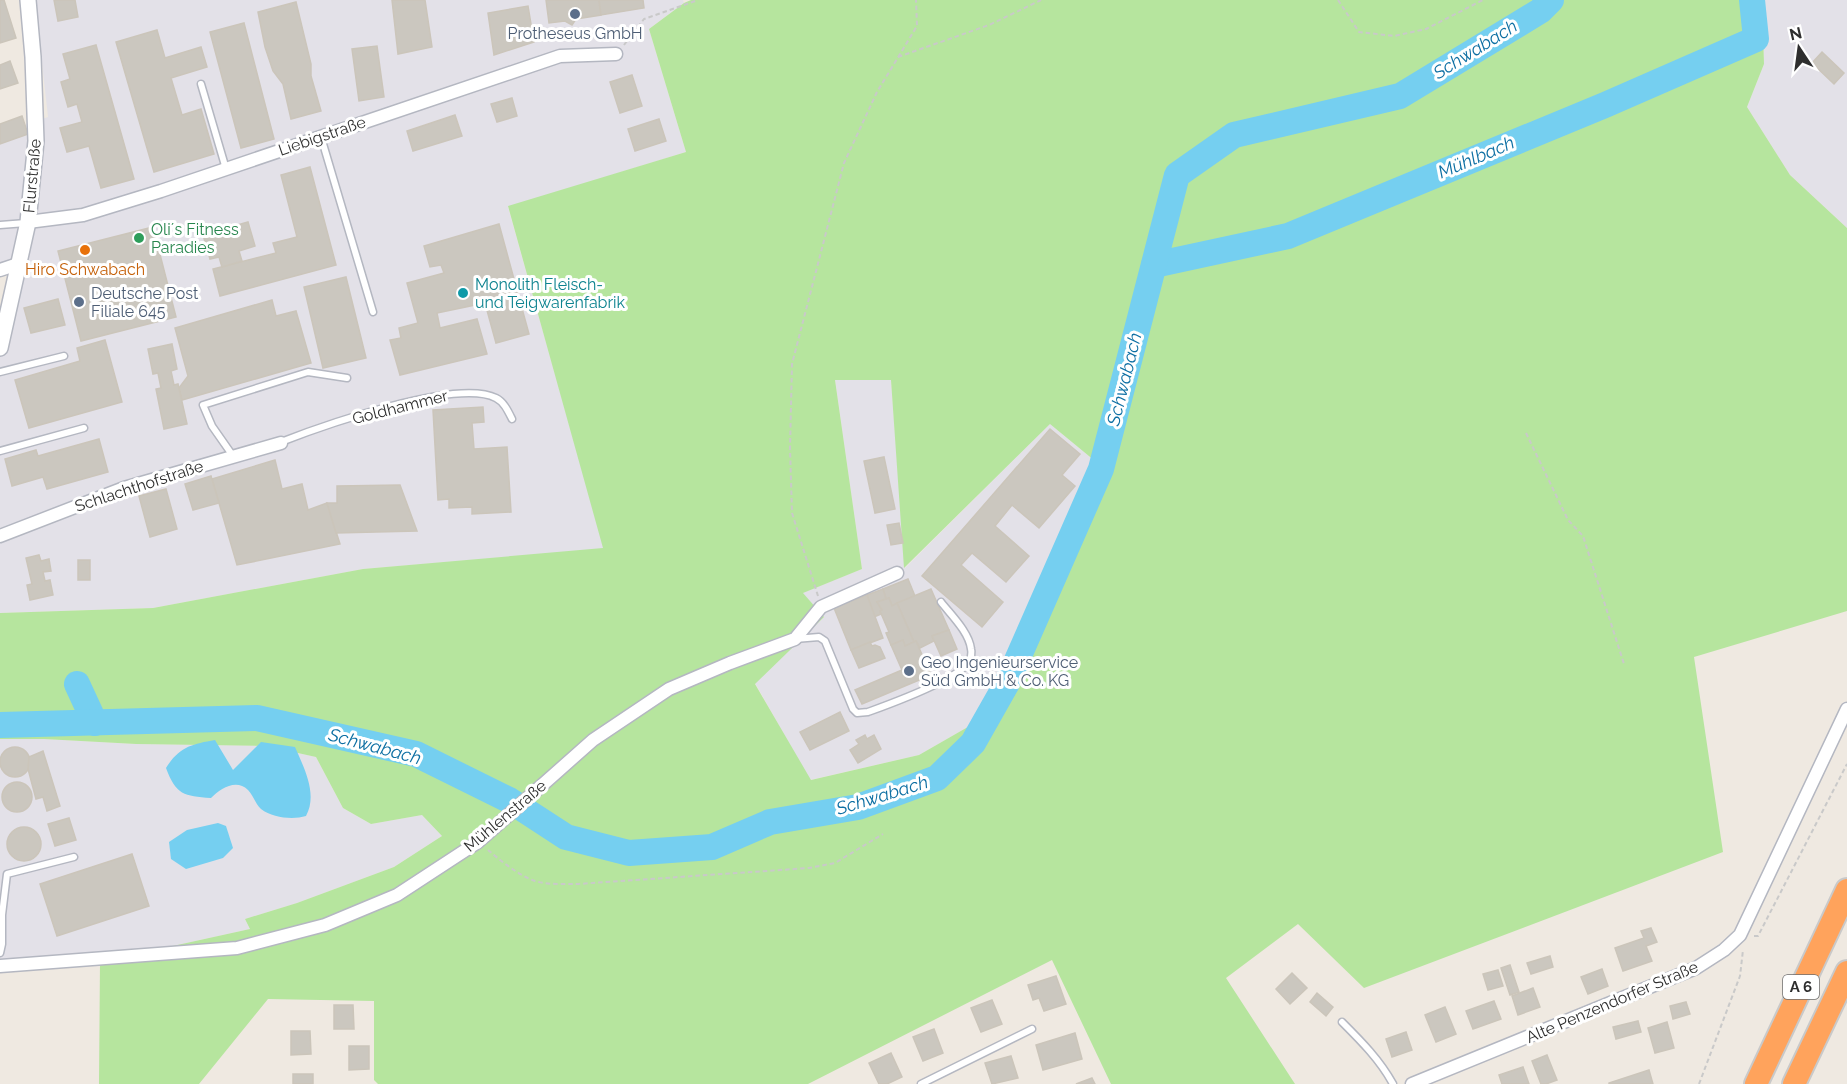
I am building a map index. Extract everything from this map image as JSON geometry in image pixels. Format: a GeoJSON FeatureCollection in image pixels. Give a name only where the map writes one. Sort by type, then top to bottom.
{"type":"FeatureCollection","features":[{"type":"Feature","properties":{"kind":"highway","name":"A 6"},"geometry":{"type":"LineString","coordinates":[[1756,1084],[1847,890]]}},
{"type":"Feature","properties":{"kind":"highway","name":"A 6"},"geometry":{"type":"LineString","coordinates":[[1794,1084],[1847,972]]}},
{"type":"Feature","properties":{"kind":"street","name":"Flurstraße"},"geometry":{"type":"LineString","coordinates":[[0,348],[28,222],[36,141],[28,0]]}},
{"type":"Feature","properties":{"kind":"street","name":"Liebigstraße"},"geometry":{"type":"LineString","coordinates":[[28,222],[83,215],[161,191],[560,56],[616,54]]}},
{"type":"Feature","properties":{"kind":"street"},"geometry":{"type":"LineString","coordinates":[[0,270],[18,264]]}},
{"type":"Feature","properties":{"kind":"street","name":"Schlachthofstraße"},"geometry":{"type":"LineString","coordinates":[[0,536],[124,489],[280,442]]}},
{"type":"Feature","properties":{"kind":"street"},"geometry":{"type":"LineString","coordinates":[[795,639],[821,607],[897,573]]}},
{"type":"Feature","properties":{"kind":"street","name":"Mühlenstraße"},"geometry":{"type":"LineString","coordinates":[[0,966],[237,948],[325,925],[397,895],[478,842],[593,740],[669,689],[795,639]]}},
{"type":"Feature","properties":{"kind":"street","name":"Alte Penzendorfer Straße"},"geometry":{"type":"LineString","coordinates":[[1412,1084],[1696,968],[1724,950],[1740,934],[1847,709]]}},
{"type":"Feature","properties":{"kind":"lane"},"geometry":{"type":"LineString","coordinates":[[201,84],[226,169]]}},
{"type":"Feature","properties":{"kind":"lane"},"geometry":{"type":"LineString","coordinates":[[321,137],[373,312]]}},
{"type":"Feature","properties":{"kind":"lane"},"geometry":{"type":"LineString","coordinates":[[0,225],[28,222]]}},
{"type":"Feature","properties":{"kind":"lane"},"geometry":{"type":"LineString","coordinates":[[0,372],[64,356]]}},
{"type":"Feature","properties":{"kind":"lane"},"geometry":{"type":"LineString","coordinates":[[234,456],[212,426],[203,405],[308,372],[347,378]]}},
{"type":"Feature","properties":{"kind":"lane","name":"Goldhammer"},"geometry":{"type":"LineString","coordinates":[[280,442],[400,404],[455,393],[494,396],[502,402],[512,419]]}},
{"type":"Feature","properties":{"kind":"lane"},"geometry":{"type":"LineString","coordinates":[[0,451],[84,428]]}},
{"type":"Feature","properties":{"kind":"lane"},"geometry":{"type":"LineString","coordinates":[[795,639],[819,637],[825,641],[853,709],[857,713],[868,712],[941,681],[970,661],[972,650],[967,637],[941,602]]}},
{"type":"Feature","properties":{"kind":"lane"},"geometry":{"type":"LineString","coordinates":[[0,953],[7,874],[74,857]]}},
{"type":"Feature","properties":{"kind":"lane"},"geometry":{"type":"LineString","coordinates":[[1342,1022],[1370,1051],[1387,1072],[1393,1084]]}},
{"type":"Feature","properties":{"kind":"lane"},"geometry":{"type":"LineString","coordinates":[[921,1084],[1032,1029]]}},
{"type":"Feature","properties":{"kind":"path"},"geometry":{"type":"LineString","coordinates":[[616,54],[644,19],[698,0]]}},
{"type":"Feature","properties":{"kind":"path"},"geometry":{"type":"LineString","coordinates":[[821,607],[792,513],[790,448],[792,364],[844,163],[877,92],[917,26],[916,0]]}},
{"type":"Feature","properties":{"kind":"path"},"geometry":{"type":"LineString","coordinates":[[898,57],[989,25],[1041,0]]}},
{"type":"Feature","properties":{"kind":"path"},"geometry":{"type":"LineString","coordinates":[[1338,0],[1359,32],[1394,36],[1426,29],[1483,0]]}},
{"type":"Feature","properties":{"kind":"path"},"geometry":{"type":"LineString","coordinates":[[1526,433],[1568,520],[1583,536],[1624,664]]}},
{"type":"Feature","properties":{"kind":"path"},"geometry":{"type":"LineString","coordinates":[[1699,1084],[1740,976],[1744,951],[1740,934],[1758,936],[1847,764]]}},
{"type":"Feature","properties":{"kind":"path"},"geometry":{"type":"LineString","coordinates":[[478,842],[504,863],[535,880],[551,884],[578,884],[809,868],[835,863],[883,834]]}},
{"type":"Feature","properties":{"kind":"shaded area"},"geometry":{"type":"Polygon","coordinates":[[[35,0],[683,0],[684,3],[649,29],[686,152],[508,207],[604,549],[363,569],[153,608],[0,613],[0,329],[15,257],[0,265],[0,133],[48,117],[35,0]]]}},
{"type":"Feature","properties":{"kind":"shaded area"},"geometry":{"type":"Polygon","coordinates":[[[1762,0],[1847,0],[1847,228],[1790,175],[1747,107],[1764,64],[1762,0]]]}},
{"type":"Feature","properties":{"kind":"shaded area"},"geometry":{"type":"Polygon","coordinates":[[[835,380],[891,380],[905,568],[1050,424],[1095,461],[980,720],[919,755],[810,780],[755,683],[824,617],[802,593],[862,569],[835,380]]]}},
{"type":"Feature","properties":{"kind":"shaded area"},"geometry":{"type":"Polygon","coordinates":[[[0,739],[266,746],[316,757],[343,808],[371,824],[422,815],[442,836],[394,867],[297,903],[245,919],[250,929],[100,962],[0,965],[0,739]]]}},
{"type":"Feature","properties":{"kind":"green space"},"geometry":{"type":"Polygon","coordinates":[[[691,0],[1762,0],[1764,64],[1747,107],[1790,175],[1847,228],[1847,611],[1694,657],[1723,852],[1364,988],[1298,924],[1226,978],[1295,1084],[1111,1084],[1052,960],[808,1084],[378,1084],[374,1080],[374,1001],[268,999],[199,1084],[99,1084],[100,962],[250,929],[245,919],[297,903],[394,867],[442,836],[422,815],[371,824],[343,808],[316,757],[266,746],[0,739],[0,613],[153,608],[363,569],[603,548],[508,206],[686,152],[649,29],[691,0]],[[835,380],[862,569],[803,593],[824,617],[755,684],[811,780],[919,755],[980,720],[1095,461],[1050,424],[904,568],[891,380],[835,380]]]}},
{"type":"Feature","properties":{"kind":"water"},"geometry":{"type":"Polygon","coordinates":[[[215,740],[233,770],[261,742],[295,747],[306,772],[310,790],[311,799],[306,816],[283,817],[266,812],[259,807],[248,790],[238,785],[223,788],[211,798],[188,795],[178,789],[173,784],[166,768],[171,761],[187,748],[215,740]]]}},
{"type":"Feature","properties":{"kind":"water"},"geometry":{"type":"Polygon","coordinates":[[[218,823],[226,826],[233,848],[223,858],[186,869],[171,859],[169,842],[187,830],[218,823]]]}},
{"type":"Feature","properties":{"kind":"building"},"geometry":{"type":"Polygon","coordinates":[[[0,0],[4,0],[16,38],[0,43],[0,0]]]}},
{"type":"Feature","properties":{"kind":"building"},"geometry":{"type":"Polygon","coordinates":[[[54,0],[75,0],[78,17],[58,21],[54,0]]]}},
{"type":"Feature","properties":{"kind":"building"},"geometry":{"type":"Polygon","coordinates":[[[392,0],[425,0],[432,47],[398,54],[392,0]]]}},
{"type":"Feature","properties":{"kind":"building"},"geometry":{"type":"Polygon","coordinates":[[[546,0],[599,0],[601,15],[576,19],[572,25],[565,21],[549,23],[546,0]]]}},
{"type":"Feature","properties":{"kind":"building"},"geometry":{"type":"Polygon","coordinates":[[[599,0],[643,0],[644,8],[601,15],[599,0]]]}},
{"type":"Feature","properties":{"kind":"building"},"geometry":{"type":"Polygon","coordinates":[[[296,2],[311,64],[311,76],[321,111],[291,119],[283,84],[273,71],[265,47],[258,12],[296,2]]]}},
{"type":"Feature","properties":{"kind":"building"},"geometry":{"type":"Polygon","coordinates":[[[528,6],[534,42],[494,55],[488,13],[528,6]]]}},
{"type":"Feature","properties":{"kind":"building"},"geometry":{"type":"Polygon","coordinates":[[[244,23],[274,139],[241,148],[210,32],[244,23]]]}},
{"type":"Feature","properties":{"kind":"building"},"geometry":{"type":"Polygon","coordinates":[[[157,30],[165,58],[201,47],[207,67],[171,78],[182,115],[201,109],[214,154],[154,172],[116,42],[157,30]]]}},
{"type":"Feature","properties":{"kind":"building"},"geometry":{"type":"Polygon","coordinates":[[[96,45],[134,179],[101,188],[89,146],[67,152],[60,128],[82,122],[77,104],[68,107],[61,82],[70,79],[63,54],[96,45]]]}},
{"type":"Feature","properties":{"kind":"building"},"geometry":{"type":"Polygon","coordinates":[[[377,46],[384,97],[359,101],[352,49],[377,46]]]}},
{"type":"Feature","properties":{"kind":"building"},"geometry":{"type":"Polygon","coordinates":[[[1822,52],[1844,73],[1834,84],[1812,63],[1822,52]]]}},
{"type":"Feature","properties":{"kind":"building"},"geometry":{"type":"Polygon","coordinates":[[[10,61],[18,83],[0,89],[0,65],[10,61]]]}},
{"type":"Feature","properties":{"kind":"building"},"geometry":{"type":"Polygon","coordinates":[[[632,75],[642,106],[620,113],[610,82],[632,75]]]}},
{"type":"Feature","properties":{"kind":"building"},"geometry":{"type":"Polygon","coordinates":[[[512,98],[517,116],[497,122],[491,104],[512,98]]]}},
{"type":"Feature","properties":{"kind":"building"},"geometry":{"type":"Polygon","coordinates":[[[455,115],[462,136],[413,151],[407,131],[455,115]]]}},
{"type":"Feature","properties":{"kind":"building"},"geometry":{"type":"Polygon","coordinates":[[[22,116],[28,134],[0,144],[0,124],[22,116]]]}},
{"type":"Feature","properties":{"kind":"building"},"geometry":{"type":"Polygon","coordinates":[[[659,119],[666,141],[635,151],[628,129],[659,119]]]}},
{"type":"Feature","properties":{"kind":"building"},"geometry":{"type":"Polygon","coordinates":[[[310,167],[336,265],[220,296],[213,269],[276,253],[273,243],[297,237],[281,175],[310,167]]]}},
{"type":"Feature","properties":{"kind":"building"},"geometry":{"type":"Polygon","coordinates":[[[248,222],[255,246],[239,251],[242,261],[222,267],[219,257],[210,259],[203,235],[248,222]]]}},
{"type":"Feature","properties":{"kind":"building","name":"Monolith Fleisch- und Teigwarenfabrik"},"geometry":{"type":"Polygon","coordinates":[[[499,224],[529,334],[496,343],[485,303],[437,313],[440,328],[477,319],[487,354],[400,375],[390,340],[401,338],[399,328],[418,323],[407,283],[444,273],[441,265],[430,267],[424,246],[499,224]]]}},
{"type":"Feature","properties":{"kind":"building"},"geometry":{"type":"Polygon","coordinates":[[[153,227],[176,317],[81,341],[58,251],[153,227]]]}},
{"type":"Feature","properties":{"kind":"building"},"geometry":{"type":"Polygon","coordinates":[[[346,277],[366,358],[323,368],[304,287],[346,277]]]}},
{"type":"Feature","properties":{"kind":"building"},"geometry":{"type":"Polygon","coordinates":[[[58,299],[65,325],[31,333],[24,308],[58,299]]]}},
{"type":"Feature","properties":{"kind":"building"},"geometry":{"type":"Polygon","coordinates":[[[272,300],[276,316],[296,311],[311,363],[182,400],[179,388],[188,376],[175,328],[272,300]]]}},
{"type":"Feature","properties":{"kind":"building"},"geometry":{"type":"Polygon","coordinates":[[[105,340],[122,402],[29,428],[15,380],[80,361],[77,348],[105,340]]]}},
{"type":"Feature","properties":{"kind":"building"},"geometry":{"type":"Polygon","coordinates":[[[172,344],[177,369],[171,371],[174,385],[178,384],[187,424],[164,429],[156,389],[161,388],[158,373],[153,374],[148,349],[172,344]]]}},
{"type":"Feature","properties":{"kind":"building"},"geometry":{"type":"Polygon","coordinates":[[[483,407],[484,422],[472,423],[474,449],[507,447],[511,512],[472,514],[472,507],[449,508],[449,499],[438,500],[433,410],[483,407]]]}},
{"type":"Feature","properties":{"kind":"building"},"geometry":{"type":"Polygon","coordinates":[[[1050,429],[1080,454],[1062,475],[1075,486],[1039,528],[1012,505],[995,526],[1029,556],[1006,582],[972,553],[961,565],[1003,602],[982,627],[922,576],[1050,429]]]}},
{"type":"Feature","properties":{"kind":"building"},"geometry":{"type":"Polygon","coordinates":[[[99,439],[108,472],[47,489],[43,477],[12,486],[5,459],[36,450],[38,456],[99,439]]]}},
{"type":"Feature","properties":{"kind":"building"},"geometry":{"type":"Polygon","coordinates":[[[884,457],[895,509],[875,513],[864,461],[884,457]]]}},
{"type":"Feature","properties":{"kind":"building"},"geometry":{"type":"Polygon","coordinates":[[[275,460],[282,489],[302,484],[308,510],[327,503],[340,544],[237,565],[212,479],[275,460]]]}},
{"type":"Feature","properties":{"kind":"building"},"geometry":{"type":"Polygon","coordinates":[[[211,476],[219,503],[193,510],[185,484],[211,476]]]}},
{"type":"Feature","properties":{"kind":"building"},"geometry":{"type":"Polygon","coordinates":[[[400,485],[417,531],[336,533],[327,503],[337,503],[337,486],[400,485]]]}},
{"type":"Feature","properties":{"kind":"building"},"geometry":{"type":"Polygon","coordinates":[[[166,489],[177,529],[150,537],[139,496],[166,489]]]}},
{"type":"Feature","properties":{"kind":"building"},"geometry":{"type":"Polygon","coordinates":[[[899,523],[903,543],[891,545],[887,525],[899,523]]]}},
{"type":"Feature","properties":{"kind":"building"},"geometry":{"type":"Polygon","coordinates":[[[39,555],[41,561],[49,559],[51,571],[43,572],[45,581],[50,580],[53,595],[30,600],[27,585],[32,584],[26,558],[39,555]]]}},
{"type":"Feature","properties":{"kind":"building"},"geometry":{"type":"Polygon","coordinates":[[[78,560],[90,560],[90,580],[78,580],[78,560]]]}},
{"type":"Feature","properties":{"kind":"building"},"geometry":{"type":"Polygon","coordinates":[[[908,579],[915,596],[892,606],[889,598],[886,599],[883,589],[908,579]]]}},
{"type":"Feature","properties":{"kind":"building"},"geometry":{"type":"Polygon","coordinates":[[[883,589],[886,599],[877,602],[882,610],[881,614],[874,617],[867,595],[883,589]]]}},
{"type":"Feature","properties":{"kind":"building"},"geometry":{"type":"Polygon","coordinates":[[[931,589],[949,630],[932,636],[934,641],[920,648],[916,641],[914,642],[897,603],[931,589]]]}},
{"type":"Feature","properties":{"kind":"building"},"geometry":{"type":"Polygon","coordinates":[[[867,595],[883,638],[851,650],[834,608],[867,595]]]}},
{"type":"Feature","properties":{"kind":"building"},"geometry":{"type":"Polygon","coordinates":[[[889,598],[892,606],[897,603],[914,642],[905,646],[903,640],[891,645],[886,633],[889,632],[880,611],[882,610],[877,602],[889,598]]]}},
{"type":"Feature","properties":{"kind":"building"},"geometry":{"type":"Polygon","coordinates":[[[949,630],[957,649],[941,656],[932,636],[949,630]]]}},
{"type":"Feature","properties":{"kind":"building"},"geometry":{"type":"Polygon","coordinates":[[[903,640],[905,646],[916,641],[931,675],[862,704],[855,690],[902,670],[891,645],[903,640]]]}},
{"type":"Feature","properties":{"kind":"building"},"geometry":{"type":"Polygon","coordinates":[[[870,642],[872,646],[880,647],[885,658],[859,668],[851,650],[870,642]]]}},
{"type":"Feature","properties":{"kind":"building"},"geometry":{"type":"Polygon","coordinates":[[[840,712],[849,731],[810,750],[800,732],[840,712]]]}},
{"type":"Feature","properties":{"kind":"building"},"geometry":{"type":"Polygon","coordinates":[[[865,735],[867,739],[874,735],[881,749],[858,763],[850,750],[859,744],[856,740],[865,735]]]}},
{"type":"Feature","properties":{"kind":"building"},"geometry":{"type":"Polygon","coordinates":[[[15,747],[21,748],[29,756],[29,768],[21,776],[15,777],[9,776],[1,768],[0,762],[1,756],[9,748],[15,747]]]}},
{"type":"Feature","properties":{"kind":"building"},"geometry":{"type":"Polygon","coordinates":[[[43,751],[60,806],[47,811],[43,797],[36,799],[28,769],[29,757],[43,751]]]}},
{"type":"Feature","properties":{"kind":"building"},"geometry":{"type":"Polygon","coordinates":[[[17,782],[23,783],[31,791],[31,803],[23,811],[17,812],[11,811],[3,803],[2,797],[3,791],[11,783],[17,782]]]}},
{"type":"Feature","properties":{"kind":"building"},"geometry":{"type":"Polygon","coordinates":[[[69,818],[76,840],[55,846],[48,824],[69,818]]]}},
{"type":"Feature","properties":{"kind":"building"},"geometry":{"type":"Polygon","coordinates":[[[24,827],[36,832],[41,844],[36,856],[24,861],[12,856],[7,844],[12,832],[24,827]]]}},
{"type":"Feature","properties":{"kind":"building"},"geometry":{"type":"Polygon","coordinates":[[[132,854],[149,906],[57,936],[40,884],[132,854]]]}},
{"type":"Feature","properties":{"kind":"building"},"geometry":{"type":"Polygon","coordinates":[[[1651,928],[1657,942],[1646,946],[1652,961],[1623,971],[1615,948],[1644,938],[1641,931],[1651,928]]]}},
{"type":"Feature","properties":{"kind":"building"},"geometry":{"type":"Polygon","coordinates":[[[1550,956],[1553,967],[1531,974],[1527,963],[1550,956]]]}},
{"type":"Feature","properties":{"kind":"building"},"geometry":{"type":"Polygon","coordinates":[[[1510,965],[1519,992],[1510,995],[1501,968],[1510,965]]]}},
{"type":"Feature","properties":{"kind":"building"},"geometry":{"type":"Polygon","coordinates":[[[1602,969],[1608,986],[1588,994],[1581,977],[1602,969]]]}},
{"type":"Feature","properties":{"kind":"building"},"geometry":{"type":"Polygon","coordinates":[[[1498,970],[1503,986],[1488,990],[1483,974],[1498,970]]]}},
{"type":"Feature","properties":{"kind":"building"},"geometry":{"type":"Polygon","coordinates":[[[1292,973],[1307,988],[1290,1004],[1276,989],[1292,973]]]}},
{"type":"Feature","properties":{"kind":"building"},"geometry":{"type":"Polygon","coordinates":[[[1056,976],[1066,1004],[1044,1011],[1039,998],[1033,1000],[1028,985],[1056,976]]]}},
{"type":"Feature","properties":{"kind":"building"},"geometry":{"type":"Polygon","coordinates":[[[1533,988],[1540,1007],[1518,1015],[1512,996],[1533,988]]]}},
{"type":"Feature","properties":{"kind":"building"},"geometry":{"type":"Polygon","coordinates":[[[1317,993],[1333,1007],[1326,1016],[1310,1002],[1317,993]]]}},
{"type":"Feature","properties":{"kind":"building"},"geometry":{"type":"Polygon","coordinates":[[[992,1000],[1002,1024],[981,1032],[971,1008],[992,1000]]]}},
{"type":"Feature","properties":{"kind":"building"},"geometry":{"type":"Polygon","coordinates":[[[1494,1001],[1501,1019],[1473,1029],[1466,1011],[1494,1001]]]}},
{"type":"Feature","properties":{"kind":"building"},"geometry":{"type":"Polygon","coordinates":[[[1686,1002],[1690,1014],[1673,1019],[1670,1006],[1686,1002]]]}},
{"type":"Feature","properties":{"kind":"building"},"geometry":{"type":"Polygon","coordinates":[[[334,1005],[353,1005],[354,1029],[334,1029],[334,1005]]]}},
{"type":"Feature","properties":{"kind":"building"},"geometry":{"type":"Polygon","coordinates":[[[1445,1007],[1456,1034],[1436,1042],[1425,1015],[1445,1007]]]}},
{"type":"Feature","properties":{"kind":"building"},"geometry":{"type":"Polygon","coordinates":[[[1638,1021],[1641,1032],[1616,1039],[1613,1027],[1638,1021]]]}},
{"type":"Feature","properties":{"kind":"building"},"geometry":{"type":"Polygon","coordinates":[[[1667,1022],[1674,1048],[1655,1053],[1648,1028],[1667,1022]]]}},
{"type":"Feature","properties":{"kind":"building"},"geometry":{"type":"Polygon","coordinates":[[[934,1029],[943,1053],[923,1061],[913,1037],[934,1029]]]}},
{"type":"Feature","properties":{"kind":"building"},"geometry":{"type":"Polygon","coordinates":[[[291,1031],[310,1031],[311,1054],[291,1055],[291,1031]]]}},
{"type":"Feature","properties":{"kind":"building"},"geometry":{"type":"Polygon","coordinates":[[[1406,1032],[1412,1050],[1392,1057],[1386,1039],[1406,1032]]]}},
{"type":"Feature","properties":{"kind":"building"},"geometry":{"type":"Polygon","coordinates":[[[1075,1033],[1082,1059],[1043,1070],[1036,1045],[1075,1033]]]}},
{"type":"Feature","properties":{"kind":"building"},"geometry":{"type":"Polygon","coordinates":[[[349,1046],[369,1046],[369,1069],[349,1070],[349,1046]]]}},
{"type":"Feature","properties":{"kind":"building"},"geometry":{"type":"Polygon","coordinates":[[[891,1053],[902,1077],[887,1084],[879,1084],[869,1063],[891,1053]]]}},
{"type":"Feature","properties":{"kind":"building"},"geometry":{"type":"Polygon","coordinates":[[[1547,1055],[1557,1080],[1541,1084],[1532,1061],[1547,1055]]]}},
{"type":"Feature","properties":{"kind":"building"},"geometry":{"type":"Polygon","coordinates":[[[1011,1056],[1018,1078],[992,1084],[985,1063],[1011,1056]]]}},
{"type":"Feature","properties":{"kind":"building"},"geometry":{"type":"Polygon","coordinates":[[[1523,1067],[1529,1084],[1502,1084],[1499,1075],[1523,1067]]]}},
{"type":"Feature","properties":{"kind":"building"},"geometry":{"type":"Polygon","coordinates":[[[1649,1070],[1653,1084],[1609,1084],[1609,1083],[1649,1070]]]}},
{"type":"Feature","properties":{"kind":"building"},"geometry":{"type":"Polygon","coordinates":[[[293,1074],[313,1074],[313,1084],[293,1084],[293,1074]]]}},
{"type":"Feature","properties":{"kind":"building"},"geometry":{"type":"Polygon","coordinates":[[[1092,1078],[1095,1084],[1076,1084],[1092,1078]]]}},
{"type":"Feature","properties":{"kind":"waterway","name":"Schwabach"},"geometry":{"type":"LineString","coordinates":[[0,725],[257,718],[416,754],[509,800],[566,837],[629,853],[712,847],[770,822],[858,807],[937,778],[973,743],[1007,683],[1101,469],[1177,175],[1234,135],[1400,96],[1540,11],[1551,0]]}},
{"type":"Feature","properties":{"kind":"waterway","name":"Mühlbach"},"geometry":{"type":"LineString","coordinates":[[1154,265],[1288,236],[1605,105],[1756,39],[1752,0]]}},
{"type":"Feature","properties":{"kind":"waterway"},"geometry":{"type":"LineString","coordinates":[[77,684],[95,723]]}},
{"type":"Feature","properties":{"kind":"place","name":"Protheseus GmbH"},"geometry":{"type":"Point","coordinates":[575,14]}},
{"type":"Feature","properties":{"kind":"place","name":"Oli´s Fitness Paradies"},"geometry":{"type":"Point","coordinates":[139,238]}},
{"type":"Feature","properties":{"kind":"place","name":"Hiro Schwabach"},"geometry":{"type":"Point","coordinates":[85,250]}},
{"type":"Feature","properties":{"kind":"place","name":"Monolith Fleisch- und Teigwarenfabrik"},"geometry":{"type":"Point","coordinates":[463,293]}},
{"type":"Feature","properties":{"kind":"place","name":"Deutsche Post Filiale 645"},"geometry":{"type":"Point","coordinates":[79,302]}},
{"type":"Feature","properties":{"kind":"place","name":"Geo Ingenieurservice Süd GmbH & Co. KG"},"geometry":{"type":"Point","coordinates":[909,671]}}]}
